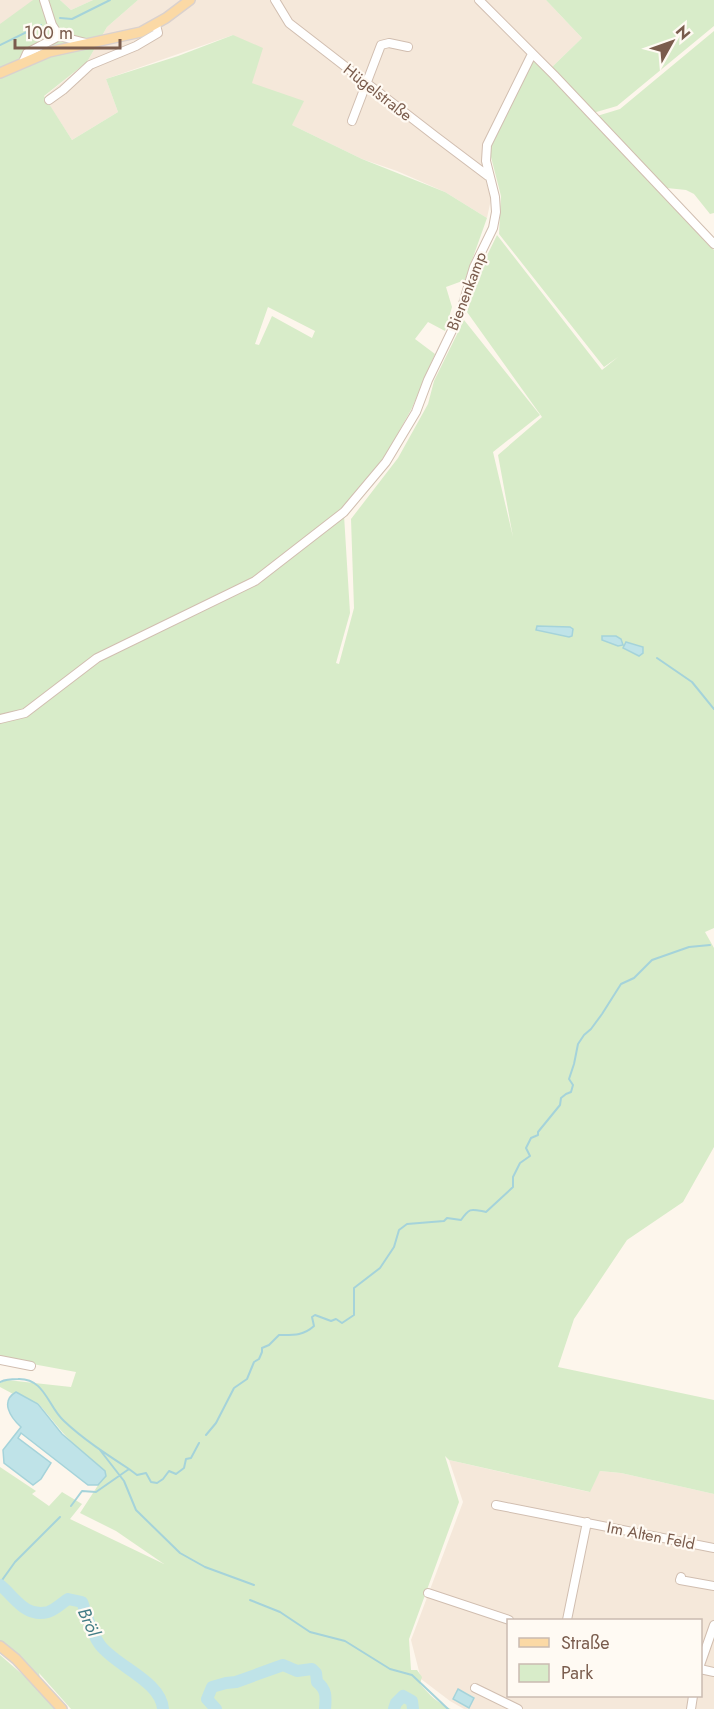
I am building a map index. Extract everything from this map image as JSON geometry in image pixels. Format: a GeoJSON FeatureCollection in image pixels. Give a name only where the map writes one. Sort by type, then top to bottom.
{"type":"FeatureCollection","features":[{"type":"Feature","properties":{"kind":"main road"},"geometry":{"type":"LineString","coordinates":[[0,73],[49,52],[141,32],[190,0]]}},
{"type":"Feature","properties":{"kind":"main road"},"geometry":{"type":"LineString","coordinates":[[0,1647],[16,1659],[62,1709]]}},
{"type":"Feature","properties":{"kind":"street"},"geometry":{"type":"LineString","coordinates":[[44,0],[52,26],[59,36],[87,43]]}},
{"type":"Feature","properties":{"kind":"street"},"geometry":{"type":"LineString","coordinates":[[481,1],[714,244]]}},
{"type":"Feature","properties":{"kind":"street","name":"Hügelstraße"},"geometry":{"type":"LineString","coordinates":[[278,2],[290,22],[488,176]]}},
{"type":"Feature","properties":{"kind":"street"},"geometry":{"type":"LineString","coordinates":[[50,100],[90,65],[136,46],[158,33],[156,24]]}},
{"type":"Feature","properties":{"kind":"street"},"geometry":{"type":"LineString","coordinates":[[23,62],[27,53],[59,36]]}},
{"type":"Feature","properties":{"kind":"street"},"geometry":{"type":"LineString","coordinates":[[352,121],[381,45],[408,47]]}},
{"type":"Feature","properties":{"kind":"street","name":"Bienenkamp"},"geometry":{"type":"LineString","coordinates":[[0,719],[25,712],[97,658],[255,581],[344,512],[386,462],[416,412],[460,314],[474,267],[493,228],[496,212],[495,197],[488,176],[487,145],[532,54]]}},
{"type":"Feature","properties":{"kind":"street"},"geometry":{"type":"LineString","coordinates":[[0,1360],[31,1366]]}},
{"type":"Feature","properties":{"kind":"street","name":"Im Alten Feld"},"geometry":{"type":"LineString","coordinates":[[496,1505],[714,1548]]}},
{"type":"Feature","properties":{"kind":"street","name":"Im Alten Feld"},"geometry":{"type":"LineString","coordinates":[[567,1619],[587,1522]]}},
{"type":"Feature","properties":{"kind":"street"},"geometry":{"type":"LineString","coordinates":[[681,1577],[680,1580],[714,1586]]}},
{"type":"Feature","properties":{"kind":"street"},"geometry":{"type":"LineString","coordinates":[[428,1593],[507,1619]]}},
{"type":"Feature","properties":{"kind":"street"},"geometry":{"type":"LineString","coordinates":[[702,1661],[714,1625]]}},
{"type":"Feature","properties":{"kind":"street"},"geometry":{"type":"LineString","coordinates":[[475,1688],[518,1709]]}},
{"type":"Feature","properties":{"kind":"shaded area"},"geometry":{"type":"Polygon","coordinates":[[[0,0],[40,0],[0,32],[0,0]]]}},
{"type":"Feature","properties":{"kind":"shaded area"},"geometry":{"type":"Polygon","coordinates":[[[60,0],[93,0],[71,10],[60,0]]]}},
{"type":"Feature","properties":{"kind":"shaded area"},"geometry":{"type":"Polygon","coordinates":[[[138,0],[546,0],[582,38],[552,67],[537,53],[484,147],[484,174],[491,199],[487,218],[445,192],[362,159],[292,125],[252,83],[233,35],[106,79],[118,112],[72,140],[44,97],[87,62],[107,27],[138,0]]]}},
{"type":"Feature","properties":{"kind":"shaded area"},"geometry":{"type":"Polygon","coordinates":[[[449,1460],[589,1492],[600,1471],[621,1473],[714,1494],[714,1709],[464,1709],[421,1679],[411,1640],[463,1502],[449,1460]]]}},
{"type":"Feature","properties":{"kind":"green space"},"geometry":{"type":"Polygon","coordinates":[[[33,0],[60,0],[71,10],[93,0],[138,0],[107,27],[87,62],[44,96],[72,140],[118,112],[106,79],[178,56],[233,35],[263,48],[252,83],[304,101],[292,125],[362,159],[445,192],[487,218],[465,280],[446,287],[452,307],[445,331],[428,322],[415,339],[435,354],[412,408],[387,453],[341,513],[251,581],[96,655],[23,710],[0,715],[0,24],[33,0]],[[268,307],[255,344],[259,345],[272,316],[312,338],[315,331],[268,307]]]}},
{"type":"Feature","properties":{"kind":"green space"},"geometry":{"type":"Polygon","coordinates":[[[546,0],[714,0],[714,26],[617,106],[593,113],[552,67],[582,38],[546,0]]]}},
{"type":"Feature","properties":{"kind":"green space"},"geometry":{"type":"Polygon","coordinates":[[[714,31],[714,213],[710,214],[694,194],[686,190],[667,188],[597,116],[620,109],[714,31]]]}},
{"type":"Feature","properties":{"kind":"green space"},"geometry":{"type":"Polygon","coordinates":[[[532,56],[714,250],[714,928],[705,932],[714,948],[714,1147],[683,1202],[627,1240],[574,1319],[558,1367],[714,1400],[714,1494],[621,1473],[600,1471],[590,1492],[449,1460],[445,1456],[459,1502],[409,1639],[411,1670],[417,1670],[422,1677],[420,1684],[451,1709],[71,1709],[39,1673],[40,1678],[0,1643],[0,1467],[36,1491],[32,1494],[49,1506],[62,1492],[82,1504],[70,1519],[164,1564],[116,1531],[80,1513],[104,1476],[38,1403],[32,1404],[0,1387],[0,1383],[7,1380],[71,1387],[76,1372],[0,1358],[0,722],[9,721],[98,660],[253,586],[344,515],[350,613],[336,663],[339,664],[354,608],[351,519],[398,458],[428,404],[434,381],[464,320],[540,415],[493,452],[513,537],[498,455],[542,417],[467,312],[480,270],[497,235],[602,370],[618,357],[604,367],[499,234],[501,196],[490,146],[532,56]]]}},
{"type":"Feature","properties":{"kind":"green space"},"geometry":{"type":"Polygon","coordinates":[[[0,1655],[38,1688],[57,1709],[0,1709],[0,1655]]]}},
{"type":"Feature","properties":{"kind":"water"},"geometry":{"type":"Polygon","coordinates":[[[537,626],[570,627],[573,629],[572,636],[536,630],[537,626]]]}},
{"type":"Feature","properties":{"kind":"water"},"geometry":{"type":"Polygon","coordinates":[[[602,636],[616,636],[621,639],[623,645],[618,646],[602,640],[602,636]]]}},
{"type":"Feature","properties":{"kind":"water"},"geometry":{"type":"Polygon","coordinates":[[[626,642],[643,647],[643,653],[639,656],[623,648],[626,642]]]}},
{"type":"Feature","properties":{"kind":"water"},"geometry":{"type":"Polygon","coordinates":[[[16,1392],[38,1404],[62,1434],[105,1471],[106,1476],[98,1485],[88,1485],[21,1433],[18,1438],[51,1463],[41,1479],[33,1485],[4,1463],[3,1450],[21,1427],[13,1419],[8,1409],[8,1400],[16,1392]]]}},
{"type":"Feature","properties":{"kind":"water"},"geometry":{"type":"Polygon","coordinates":[[[458,1689],[474,1698],[469,1708],[453,1699],[458,1689]]]}},
{"type":"Feature","properties":{"kind":"waterway"},"geometry":{"type":"LineString","coordinates":[[60,18],[72,19],[110,0]]}},
{"type":"Feature","properties":{"kind":"waterway"},"geometry":{"type":"LineString","coordinates":[[0,45],[41,25]]}},
{"type":"Feature","properties":{"kind":"waterway"},"geometry":{"type":"LineString","coordinates":[[657,658],[692,682],[714,709]]}},
{"type":"Feature","properties":{"kind":"waterway"},"geometry":{"type":"LineString","coordinates":[[206,1435],[216,1423],[234,1388],[247,1379],[254,1362],[259,1359],[262,1348],[269,1345],[279,1335],[306,1332],[314,1326],[312,1317],[315,1315],[331,1321],[336,1319],[342,1323],[354,1315],[354,1288],[380,1268],[394,1247],[399,1230],[407,1224],[444,1221],[447,1218],[461,1220],[471,1210],[486,1212],[513,1187],[513,1177],[520,1163],[530,1156],[526,1148],[531,1138],[538,1135],[560,1105],[561,1098],[571,1092],[573,1085],[569,1079],[578,1044],[602,1014],[621,984],[634,978],[652,960],[689,947],[710,945]]}},
{"type":"Feature","properties":{"kind":"waterway"},"geometry":{"type":"LineString","coordinates":[[0,1382],[18,1379],[34,1383],[45,1394],[64,1421],[129,1469]]}},
{"type":"Feature","properties":{"kind":"waterway"},"geometry":{"type":"LineString","coordinates":[[71,1506],[82,1491],[96,1492],[129,1469],[137,1475],[146,1473],[151,1482],[157,1483],[169,1471],[176,1474],[184,1468],[186,1459],[191,1458],[199,1443]]}},
{"type":"Feature","properties":{"kind":"waterway"},"geometry":{"type":"LineString","coordinates":[[100,1450],[124,1481],[136,1510],[180,1553],[205,1567],[254,1585]]}},
{"type":"Feature","properties":{"kind":"waterway"},"geometry":{"type":"LineString","coordinates":[[0,1583],[15,1562],[60,1517]]}},
{"type":"Feature","properties":{"kind":"waterway","name":"Bröl"},"geometry":{"type":"LineString","coordinates":[[0,1585],[21,1605],[33,1612],[51,1611],[68,1599],[82,1602],[100,1645],[155,1690],[163,1709]]}},
{"type":"Feature","properties":{"kind":"waterway"},"geometry":{"type":"LineString","coordinates":[[250,1600],[280,1612],[310,1632],[345,1641],[390,1669],[412,1675],[448,1709]]}},
{"type":"Feature","properties":{"kind":"waterway","name":"Bröl"},"geometry":{"type":"LineString","coordinates":[[216,1709],[207,1699],[212,1687],[236,1682],[283,1665],[297,1671],[312,1669],[316,1673],[317,1682],[325,1694],[325,1709]]}},
{"type":"Feature","properties":{"kind":"waterway","name":"Bröl"},"geometry":{"type":"LineString","coordinates":[[394,1709],[403,1696],[412,1701],[413,1709]]}}]}
